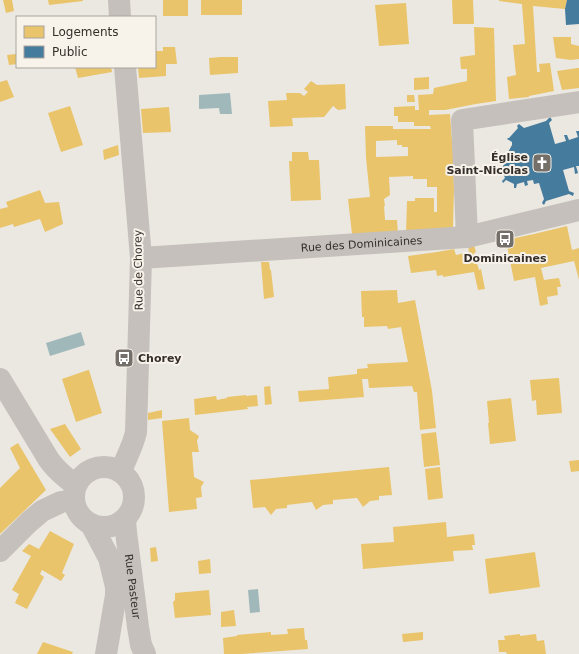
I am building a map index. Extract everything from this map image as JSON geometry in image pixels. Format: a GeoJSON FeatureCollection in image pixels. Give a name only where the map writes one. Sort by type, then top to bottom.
{"type":"FeatureCollection","features":[{"type":"Feature","properties":{"kind":"street"},"geometry":{"type":"LineString","coordinates":[[119,0],[120,16]]}},
{"type":"Feature","properties":{"kind":"street","name":"Rue de Chorey"},"geometry":{"type":"LineString","coordinates":[[121,471],[136,432],[141,258],[125,68]]}},
{"type":"Feature","properties":{"kind":"street"},"geometry":{"type":"LineString","coordinates":[[467,237],[462,120],[579,102]]}},
{"type":"Feature","properties":{"kind":"street","name":"Rue des Dominicaines"},"geometry":{"type":"LineString","coordinates":[[141,258],[467,237],[579,210]]}},
{"type":"Feature","properties":{"kind":"street"},"geometry":{"type":"LineString","coordinates":[[0,379],[48,460],[57,471],[68,480],[75,492]]}},
{"type":"Feature","properties":{"kind":"street"},"geometry":{"type":"LineString","coordinates":[[108,466],[121,471],[127,476],[134,490],[134,506],[125,519],[112,526],[98,527],[91,524],[79,514],[76,508],[75,492],[79,479],[95,467],[108,466]]}},
{"type":"Feature","properties":{"kind":"street"},"geometry":{"type":"LineString","coordinates":[[0,551],[42,511],[61,502],[75,492]]}},
{"type":"Feature","properties":{"kind":"street","name":"Rue Pasteur"},"geometry":{"type":"LineString","coordinates":[[125,519],[138,627],[141,645],[145,654]]}},
{"type":"Feature","properties":{"kind":"street"},"geometry":{"type":"LineString","coordinates":[[91,524],[109,558],[116,587],[116,596],[106,654]]}},
{"type":"Feature","properties":{"kind":"water"},"geometry":{"type":"Polygon","coordinates":[[[230,93],[232,114],[220,114],[219,108],[199,109],[199,95],[230,93]]]}},
{"type":"Feature","properties":{"kind":"water"},"geometry":{"type":"Polygon","coordinates":[[[81,332],[85,345],[50,356],[46,343],[81,332]]]}},
{"type":"Feature","properties":{"kind":"water"},"geometry":{"type":"Polygon","coordinates":[[[258,589],[260,612],[250,613],[248,590],[258,589]]]}},
{"type":"Feature","properties":{"kind":"building: Logements"},"geometry":{"type":"Polygon","coordinates":[[[3,0],[12,0],[14,11],[6,13],[3,0]]]}},
{"type":"Feature","properties":{"kind":"building: Logements"},"geometry":{"type":"Polygon","coordinates":[[[48,0],[83,0],[83,1],[49,5],[48,0]]]}},
{"type":"Feature","properties":{"kind":"building: Logements"},"geometry":{"type":"Polygon","coordinates":[[[163,0],[188,0],[188,16],[163,16],[163,0]]]}},
{"type":"Feature","properties":{"kind":"building: Logements"},"geometry":{"type":"Polygon","coordinates":[[[201,0],[242,0],[242,15],[201,15],[201,0]]]}},
{"type":"Feature","properties":{"kind":"building: Logements"},"geometry":{"type":"Polygon","coordinates":[[[452,0],[473,0],[474,24],[453,24],[452,0]]]}},
{"type":"Feature","properties":{"kind":"building: Logements"},"geometry":{"type":"Polygon","coordinates":[[[499,0],[567,0],[565,9],[533,6],[537,72],[540,72],[539,64],[550,63],[554,91],[529,97],[509,99],[507,77],[516,75],[513,45],[525,44],[522,4],[499,0]]]}},
{"type":"Feature","properties":{"kind":"building: Logements"},"geometry":{"type":"Polygon","coordinates":[[[406,3],[409,44],[379,46],[375,5],[406,3]]]}},
{"type":"Feature","properties":{"kind":"building: Logements"},"geometry":{"type":"Polygon","coordinates":[[[474,27],[494,28],[496,101],[445,110],[429,110],[429,115],[450,114],[454,189],[453,227],[406,233],[407,201],[415,201],[415,198],[434,198],[434,212],[437,212],[437,187],[427,187],[427,179],[413,179],[413,176],[389,177],[390,195],[384,199],[385,220],[397,220],[398,234],[352,234],[348,199],[370,197],[366,158],[365,126],[393,126],[393,129],[431,129],[430,126],[414,126],[414,122],[398,122],[398,116],[394,116],[394,107],[415,106],[415,110],[419,110],[418,95],[433,94],[434,88],[467,81],[467,69],[461,69],[460,57],[475,55],[474,27]],[[397,140],[376,141],[376,157],[408,156],[408,147],[397,145],[397,140]]]}},
{"type":"Feature","properties":{"kind":"building: Logements"},"geometry":{"type":"Polygon","coordinates":[[[553,37],[571,37],[571,44],[579,46],[579,59],[571,60],[556,58],[553,37]]]}},
{"type":"Feature","properties":{"kind":"building: Logements"},"geometry":{"type":"Polygon","coordinates":[[[163,47],[175,47],[177,64],[166,64],[166,76],[139,78],[138,68],[156,68],[156,51],[163,51],[163,47]]]}},
{"type":"Feature","properties":{"kind":"building: Logements"},"geometry":{"type":"Polygon","coordinates":[[[16,54],[16,64],[9,65],[7,55],[16,54]]]}},
{"type":"Feature","properties":{"kind":"building: Logements"},"geometry":{"type":"Polygon","coordinates":[[[238,57],[238,73],[210,75],[209,58],[238,57]]]}},
{"type":"Feature","properties":{"kind":"building: Logements"},"geometry":{"type":"Polygon","coordinates":[[[75,68],[111,68],[112,72],[78,78],[75,68]]]}},
{"type":"Feature","properties":{"kind":"building: Logements"},"geometry":{"type":"Polygon","coordinates":[[[579,68],[579,88],[562,90],[557,71],[579,68]]]}},
{"type":"Feature","properties":{"kind":"building: Logements"},"geometry":{"type":"Polygon","coordinates":[[[429,77],[429,89],[414,90],[414,78],[429,77]]]}},
{"type":"Feature","properties":{"kind":"building: Logements"},"geometry":{"type":"Polygon","coordinates":[[[7,80],[14,97],[0,102],[0,82],[7,80]]]}},
{"type":"Feature","properties":{"kind":"building: Logements"},"geometry":{"type":"Polygon","coordinates":[[[311,81],[317,85],[345,84],[346,109],[338,110],[333,106],[324,117],[292,118],[293,126],[270,127],[268,101],[287,100],[286,93],[300,93],[304,96],[308,92],[304,89],[311,81]]]}},
{"type":"Feature","properties":{"kind":"building: Logements"},"geometry":{"type":"Polygon","coordinates":[[[407,95],[414,95],[415,102],[407,102],[407,95]]]}},
{"type":"Feature","properties":{"kind":"building: Logements"},"geometry":{"type":"Polygon","coordinates":[[[70,106],[83,145],[61,152],[48,113],[70,106]]]}},
{"type":"Feature","properties":{"kind":"building: Logements"},"geometry":{"type":"Polygon","coordinates":[[[169,107],[171,132],[143,133],[141,109],[169,107]]]}},
{"type":"Feature","properties":{"kind":"building: Logements"},"geometry":{"type":"Polygon","coordinates":[[[118,145],[119,155],[104,160],[103,150],[118,145]]]}},
{"type":"Feature","properties":{"kind":"building: Logements"},"geometry":{"type":"Polygon","coordinates":[[[292,152],[308,152],[309,160],[319,160],[321,200],[291,201],[289,161],[292,161],[292,152]]]}},
{"type":"Feature","properties":{"kind":"building: Logements"},"geometry":{"type":"Polygon","coordinates":[[[40,190],[45,203],[59,202],[63,224],[45,232],[40,219],[14,227],[13,224],[0,228],[0,209],[8,207],[6,202],[40,190]]]}},
{"type":"Feature","properties":{"kind":"building: Logements"},"geometry":{"type":"Polygon","coordinates":[[[567,226],[572,250],[579,248],[579,280],[574,261],[541,268],[544,280],[559,278],[561,287],[557,287],[558,295],[547,297],[548,304],[540,306],[535,277],[514,281],[506,240],[567,226]]]}},
{"type":"Feature","properties":{"kind":"building: Logements"},"geometry":{"type":"Polygon","coordinates":[[[474,245],[476,252],[474,253],[479,270],[481,269],[485,289],[478,290],[474,272],[443,277],[443,275],[437,276],[436,270],[411,273],[408,256],[454,249],[456,255],[469,252],[468,246],[474,245]]]}},
{"type":"Feature","properties":{"kind":"building: Logements"},"geometry":{"type":"Polygon","coordinates":[[[261,262],[269,262],[274,297],[264,299],[261,262]]]}},
{"type":"Feature","properties":{"kind":"building: Logements"},"geometry":{"type":"Polygon","coordinates":[[[397,290],[398,303],[415,300],[432,391],[436,428],[420,430],[417,392],[414,392],[412,386],[369,388],[368,379],[362,379],[364,397],[299,402],[298,391],[329,389],[328,377],[357,374],[357,369],[368,368],[367,364],[408,362],[401,327],[388,329],[387,326],[364,327],[364,317],[362,317],[361,291],[397,290]]]}},
{"type":"Feature","properties":{"kind":"building: Logements"},"geometry":{"type":"Polygon","coordinates":[[[88,370],[102,413],[76,422],[62,379],[88,370]]]}},
{"type":"Feature","properties":{"kind":"building: Logements"},"geometry":{"type":"Polygon","coordinates":[[[559,378],[562,413],[537,415],[536,400],[532,401],[530,380],[559,378]]]}},
{"type":"Feature","properties":{"kind":"building: Logements"},"geometry":{"type":"Polygon","coordinates":[[[270,386],[272,404],[265,405],[264,387],[270,386]]]}},
{"type":"Feature","properties":{"kind":"building: Logements"},"geometry":{"type":"Polygon","coordinates":[[[257,395],[258,406],[247,407],[248,409],[195,415],[194,399],[216,396],[217,400],[227,397],[257,395]]]}},
{"type":"Feature","properties":{"kind":"building: Logements"},"geometry":{"type":"Polygon","coordinates":[[[511,398],[516,441],[490,444],[487,401],[511,398]]]}},
{"type":"Feature","properties":{"kind":"building: Logements"},"geometry":{"type":"Polygon","coordinates":[[[162,410],[162,418],[148,420],[148,413],[162,410]]]}},
{"type":"Feature","properties":{"kind":"building: Logements"},"geometry":{"type":"Polygon","coordinates":[[[189,418],[190,430],[199,436],[197,441],[199,452],[192,452],[194,477],[204,482],[201,487],[202,497],[196,498],[197,509],[169,512],[162,421],[189,418]]]}},
{"type":"Feature","properties":{"kind":"building: Logements"},"geometry":{"type":"Polygon","coordinates":[[[65,424],[81,449],[70,457],[50,429],[65,424]]]}},
{"type":"Feature","properties":{"kind":"building: Logements"},"geometry":{"type":"Polygon","coordinates":[[[436,432],[440,465],[424,467],[421,434],[436,432]]]}},
{"type":"Feature","properties":{"kind":"building: Logements"},"geometry":{"type":"Polygon","coordinates":[[[18,443],[46,490],[0,534],[0,488],[20,468],[10,448],[18,443]]]}},
{"type":"Feature","properties":{"kind":"building: Logements"},"geometry":{"type":"Polygon","coordinates":[[[579,460],[579,471],[571,472],[569,461],[579,460]]]}},
{"type":"Feature","properties":{"kind":"building: Logements"},"geometry":{"type":"Polygon","coordinates":[[[389,467],[392,495],[379,496],[379,500],[370,501],[363,507],[357,498],[333,500],[333,504],[323,505],[316,510],[312,502],[287,505],[287,508],[276,509],[271,515],[265,507],[253,508],[250,480],[389,467]]]}},
{"type":"Feature","properties":{"kind":"building: Logements"},"geometry":{"type":"Polygon","coordinates":[[[440,467],[443,498],[428,500],[425,469],[440,467]]]}},
{"type":"Feature","properties":{"kind":"building: Logements"},"geometry":{"type":"Polygon","coordinates":[[[446,522],[447,537],[474,534],[475,545],[472,545],[473,550],[453,551],[454,561],[363,569],[361,544],[394,542],[393,527],[446,522]]]}},
{"type":"Feature","properties":{"kind":"building: Logements"},"geometry":{"type":"Polygon","coordinates":[[[50,531],[74,544],[62,573],[65,575],[61,581],[42,570],[40,574],[44,577],[27,609],[15,603],[19,594],[12,590],[31,556],[22,551],[29,544],[39,549],[50,531]]]}},
{"type":"Feature","properties":{"kind":"building: Logements"},"geometry":{"type":"Polygon","coordinates":[[[156,547],[158,561],[151,562],[150,548],[156,547]]]}},
{"type":"Feature","properties":{"kind":"building: Logements"},"geometry":{"type":"Polygon","coordinates":[[[535,552],[540,587],[489,594],[485,559],[535,552]]]}},
{"type":"Feature","properties":{"kind":"building: Logements"},"geometry":{"type":"Polygon","coordinates":[[[210,559],[211,573],[199,574],[198,561],[210,559]]]}},
{"type":"Feature","properties":{"kind":"building: Logements"},"geometry":{"type":"Polygon","coordinates":[[[209,590],[211,615],[175,618],[173,602],[175,600],[175,593],[209,590]]]}},
{"type":"Feature","properties":{"kind":"building: Logements"},"geometry":{"type":"Polygon","coordinates":[[[234,610],[236,626],[221,627],[221,612],[234,610]]]}},
{"type":"Feature","properties":{"kind":"building: Logements"},"geometry":{"type":"Polygon","coordinates":[[[304,628],[305,640],[307,640],[308,649],[224,654],[223,638],[237,635],[271,632],[271,635],[288,634],[287,629],[304,628]]]}},
{"type":"Feature","properties":{"kind":"building: Logements"},"geometry":{"type":"Polygon","coordinates":[[[423,632],[423,640],[403,642],[402,634],[423,632]]]}},
{"type":"Feature","properties":{"kind":"building: Logements"},"geometry":{"type":"Polygon","coordinates":[[[520,634],[520,636],[536,634],[537,641],[544,640],[546,654],[507,654],[506,652],[499,652],[498,640],[505,640],[504,636],[520,634]]]}},
{"type":"Feature","properties":{"kind":"building: Logements"},"geometry":{"type":"Polygon","coordinates":[[[43,642],[73,652],[72,654],[37,654],[43,642]]]}},
{"type":"Feature","properties":{"kind":"building: Public"},"geometry":{"type":"Polygon","coordinates":[[[567,0],[579,0],[579,24],[566,25],[565,9],[567,0]]]}},
{"type":"Feature","properties":{"kind":"building: Public","name":"Église Saint-Nicolas"},"geometry":{"type":"Polygon","coordinates":[[[550,117],[552,120],[549,123],[555,144],[566,141],[564,135],[567,135],[569,140],[578,137],[576,131],[579,131],[579,166],[576,166],[578,173],[575,174],[574,167],[563,170],[569,191],[574,193],[573,196],[569,194],[546,201],[544,205],[542,203],[544,199],[539,183],[534,184],[533,180],[527,181],[528,185],[525,186],[524,182],[517,184],[516,188],[514,188],[514,184],[506,180],[503,183],[502,181],[505,178],[502,170],[499,170],[499,168],[502,168],[506,161],[504,157],[512,145],[512,142],[507,139],[518,128],[517,126],[519,124],[524,128],[546,121],[550,117]]]}},
{"type":"Feature","properties":{"kind":"place","name":"Église Saint-Nicolas"},"geometry":{"type":"Point","coordinates":[542,163]}},
{"type":"Feature","properties":{"kind":"place","name":"Dominicaines"},"geometry":{"type":"Point","coordinates":[505,239]}},
{"type":"Feature","properties":{"kind":"place","name":"Chorey"},"geometry":{"type":"Point","coordinates":[124,358]}}]}
